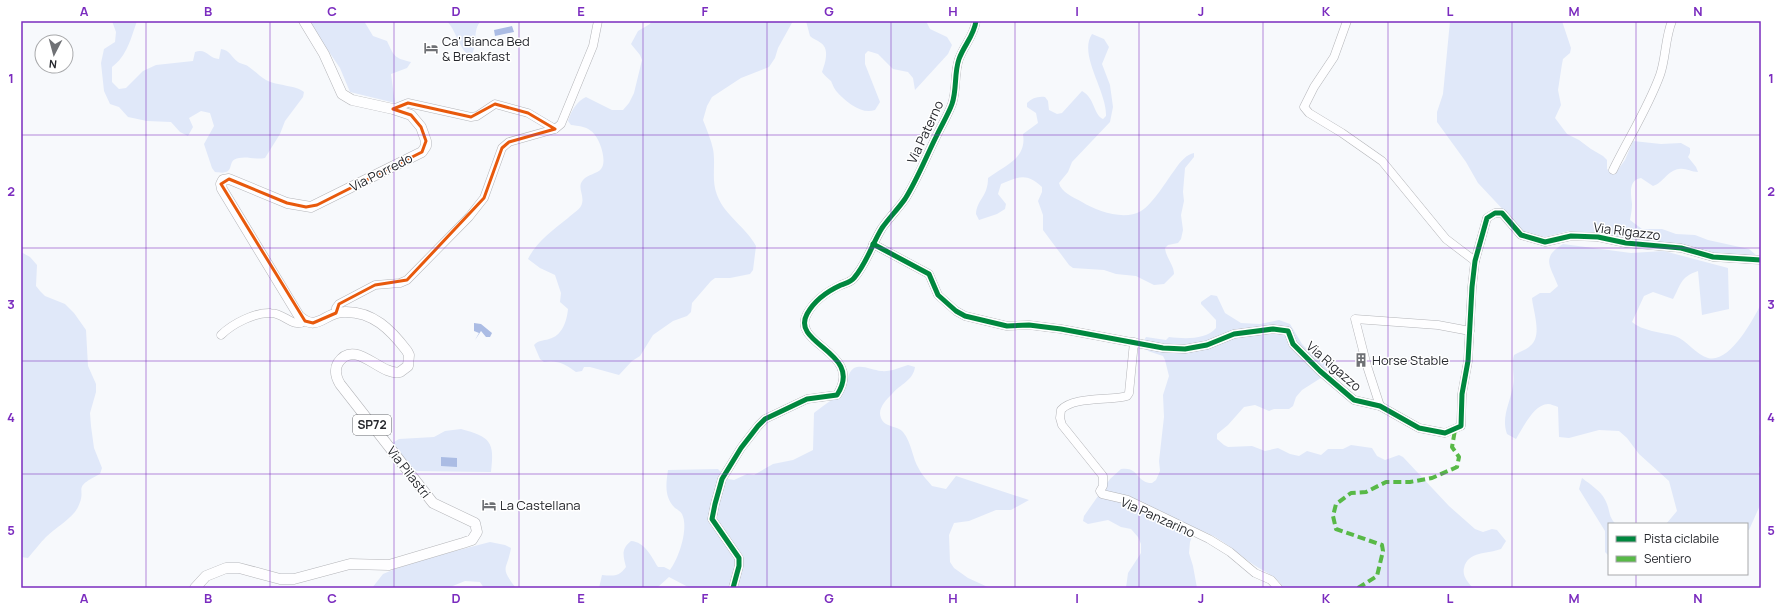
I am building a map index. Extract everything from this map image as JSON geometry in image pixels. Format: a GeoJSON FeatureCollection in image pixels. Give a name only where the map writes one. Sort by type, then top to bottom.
{"type":"FeatureCollection","features":[{"type":"Feature","properties":{"kind":"main road","name":"Via Porredo"},"geometry":{"type":"LineString","coordinates":[[304,21],[324,54],[342,94],[352,100],[393,109],[411,115],[421,127],[426,141],[422,152],[317,205],[306,207],[287,203],[237,181],[226,178],[223,180],[221,184],[222,189],[299,316],[305,321]]}},
{"type":"Feature","properties":{"kind":"main road","name":"Via Pilastri"},"geometry":{"type":"LineString","coordinates":[[195,588],[206,576],[226,568],[250,570],[280,579],[294,579],[350,564],[389,565],[472,540],[476,534],[478,529],[475,523],[433,503],[336,378],[335,372],[339,361],[348,355],[353,354],[366,358],[390,373],[400,372],[408,366],[409,355],[391,331],[379,321],[351,313],[336,313],[313,324],[305,321]]}},
{"type":"Feature","properties":{"kind":"street"},"geometry":{"type":"LineString","coordinates":[[336,313],[336,308],[339,304],[375,285],[400,283],[408,280],[469,218],[484,198],[502,148],[509,142],[555,129],[561,124],[593,46],[598,21]]}},
{"type":"Feature","properties":{"kind":"street","name":"Via Paterno"},"geometry":{"type":"LineString","coordinates":[[733,588],[739,566],[739,558],[712,519],[722,479],[741,448],[765,419],[807,399],[837,395],[840,389],[842,368],[837,358],[812,340],[805,319],[815,304],[823,296],[854,278],[862,268],[882,228],[904,200],[951,105],[958,61],[962,50],[973,35],[976,21]]}},
{"type":"Feature","properties":{"kind":"street"},"geometry":{"type":"LineString","coordinates":[[1347,21],[1334,57],[1314,87],[1304,107],[1310,113],[1382,161],[1446,239],[1475,260]]}},
{"type":"Feature","properties":{"kind":"street"},"geometry":{"type":"LineString","coordinates":[[1613,170],[1629,136],[1648,103],[1660,75],[1672,21]]}},
{"type":"Feature","properties":{"kind":"street"},"geometry":{"type":"LineString","coordinates":[[393,109],[408,103],[471,117],[477,116],[495,104],[528,113],[555,129]]}},
{"type":"Feature","properties":{"kind":"street","name":"Via Rigazzo"},"geometry":{"type":"LineString","coordinates":[[873,244],[929,274],[938,295],[965,316],[1007,326],[1029,325],[1061,329],[1163,348],[1185,349],[1207,345],[1234,334],[1273,328],[1288,331],[1293,344],[1352,398],[1380,406],[1419,428],[1445,433],[1461,426],[1462,394],[1467,375],[1475,260],[1487,218],[1495,213],[1502,213],[1521,235],[1545,242],[1571,236],[1598,237],[1626,243],[1681,248],[1714,257],[1761,260]]}},
{"type":"Feature","properties":{"kind":"street"},"geometry":{"type":"LineString","coordinates":[[221,335],[228,328],[256,316],[271,313],[281,315],[296,324],[300,324],[305,321]]}},
{"type":"Feature","properties":{"kind":"street"},"geometry":{"type":"LineString","coordinates":[[1380,406],[1367,366],[1355,318],[1438,325],[1470,331]]}},
{"type":"Feature","properties":{"kind":"street","name":"Via Panzarino"},"geometry":{"type":"LineString","coordinates":[[1134,342],[1129,393],[1127,396],[1080,401],[1070,404],[1061,410],[1060,418],[1062,425],[1103,476],[1104,486],[1100,491],[1102,494],[1128,500],[1209,539],[1230,552],[1255,573],[1271,580],[1278,588]]}},
{"type":"Feature","properties":{"kind":"highlighted area"},"geometry":{"type":"Polygon","coordinates":[[[408,103],[471,117],[495,104],[528,113],[555,129],[509,142],[502,148],[484,198],[407,280],[375,285],[339,304],[336,313],[313,323],[305,321],[221,184],[229,179],[287,203],[306,207],[317,205],[422,152],[426,141],[421,127],[411,115],[393,109],[408,103]]]}},
{"type":"Feature","properties":{"kind":"shaded area"},"geometry":{"type":"Polygon","coordinates":[[[112,21],[137,21],[125,52],[112,67],[112,82],[119,89],[126,88],[143,71],[156,65],[193,61],[195,52],[199,51],[205,52],[216,59],[219,59],[221,49],[228,52],[238,62],[248,66],[266,80],[301,90],[304,92],[303,97],[285,121],[280,134],[265,158],[258,159],[246,157],[235,159],[227,172],[215,172],[212,168],[204,144],[214,126],[210,113],[201,111],[189,118],[193,127],[188,136],[180,132],[171,122],[147,121],[128,117],[119,107],[110,104],[104,91],[101,63],[104,49],[115,42],[116,32],[112,21]]]}},
{"type":"Feature","properties":{"kind":"shaded area"},"geometry":{"type":"Polygon","coordinates":[[[308,21],[364,21],[373,36],[387,41],[395,56],[411,62],[407,68],[391,74],[395,103],[350,92],[340,68],[308,21]]]}},
{"type":"Feature","properties":{"kind":"shaded area"},"geometry":{"type":"Polygon","coordinates":[[[447,21],[481,21],[478,25],[475,46],[472,54],[467,54],[447,21]]]}},
{"type":"Feature","properties":{"kind":"shaded area"},"geometry":{"type":"Polygon","coordinates":[[[651,21],[793,21],[769,67],[741,78],[712,97],[707,106],[703,120],[713,149],[714,183],[717,195],[725,209],[747,233],[756,246],[753,270],[750,274],[730,278],[715,278],[711,281],[692,303],[691,312],[687,316],[673,321],[653,335],[640,356],[632,361],[619,375],[590,367],[584,367],[582,371],[576,372],[561,363],[544,362],[540,359],[534,345],[539,341],[549,339],[557,335],[565,323],[568,309],[560,302],[561,293],[555,275],[540,268],[528,259],[540,242],[580,208],[582,202],[581,183],[587,176],[599,171],[603,165],[604,160],[602,149],[597,138],[586,128],[571,125],[568,121],[571,114],[577,104],[586,97],[612,110],[623,110],[629,103],[634,93],[642,60],[631,44],[638,31],[650,24],[651,21]]]}},
{"type":"Feature","properties":{"kind":"shaded area"},"geometry":{"type":"Polygon","coordinates":[[[806,21],[926,21],[930,29],[947,37],[952,45],[948,54],[915,90],[913,78],[908,72],[893,69],[878,54],[868,51],[865,54],[865,64],[880,102],[875,110],[865,111],[854,107],[845,100],[836,91],[831,81],[822,72],[826,57],[825,49],[821,43],[810,36],[806,21]]]}},
{"type":"Feature","properties":{"kind":"shaded area"},"geometry":{"type":"Polygon","coordinates":[[[1450,21],[1562,21],[1571,48],[1570,53],[1563,59],[1558,90],[1561,105],[1555,118],[1567,134],[1603,156],[1607,160],[1607,169],[1614,175],[1625,160],[1633,141],[1661,144],[1681,143],[1690,148],[1688,157],[1698,172],[1679,169],[1675,170],[1653,186],[1641,178],[1637,179],[1632,184],[1632,206],[1630,220],[1642,229],[1662,229],[1676,234],[1695,235],[1708,240],[1749,249],[1756,255],[1750,257],[1730,256],[1596,233],[1569,231],[1545,237],[1525,233],[1478,183],[1466,162],[1437,122],[1437,112],[1443,94],[1450,21]]]}},
{"type":"Feature","properties":{"kind":"shaded area"},"geometry":{"type":"Polygon","coordinates":[[[1092,34],[1104,39],[1109,47],[1102,64],[1110,85],[1113,107],[1110,122],[1072,162],[1068,172],[1059,183],[1062,189],[1068,194],[1095,209],[1111,214],[1134,214],[1146,208],[1180,163],[1186,157],[1194,153],[1194,157],[1185,168],[1183,192],[1184,201],[1181,215],[1183,230],[1181,239],[1178,243],[1168,245],[1165,248],[1174,274],[1164,284],[1154,285],[1136,276],[1116,274],[1104,270],[1073,268],[1069,265],[1043,230],[1043,215],[1038,201],[1042,192],[1042,187],[1031,179],[1022,177],[1001,184],[998,194],[1006,204],[1005,209],[997,214],[979,220],[976,214],[978,205],[988,184],[988,178],[1008,165],[1018,155],[1022,150],[1023,134],[1038,123],[1036,113],[1027,107],[1027,103],[1029,101],[1038,97],[1045,97],[1048,101],[1049,110],[1057,114],[1062,113],[1082,91],[1092,102],[1097,114],[1103,119],[1106,116],[1105,106],[1088,52],[1092,34]]]}},
{"type":"Feature","properties":{"kind":"shaded area"},"geometry":{"type":"Polygon","coordinates":[[[1563,244],[1631,253],[1664,251],[1728,268],[1729,309],[1702,315],[1698,271],[1692,273],[1684,279],[1673,299],[1653,292],[1644,296],[1632,322],[1646,329],[1675,336],[1684,341],[1699,354],[1708,358],[1716,358],[1732,348],[1746,330],[1761,304],[1761,424],[1759,433],[1761,440],[1761,462],[1759,469],[1761,477],[1761,503],[1749,530],[1748,523],[1667,523],[1677,511],[1669,481],[1639,454],[1627,438],[1619,431],[1599,430],[1569,438],[1559,437],[1558,407],[1548,404],[1543,405],[1534,412],[1516,439],[1507,434],[1505,428],[1505,416],[1513,386],[1514,355],[1527,349],[1534,342],[1536,336],[1537,330],[1532,298],[1540,293],[1550,293],[1558,286],[1549,263],[1549,258],[1556,249],[1563,244]]]}},
{"type":"Feature","properties":{"kind":"shaded area"},"geometry":{"type":"Polygon","coordinates":[[[21,252],[30,257],[37,265],[36,286],[40,291],[45,296],[65,304],[74,313],[86,330],[88,366],[96,384],[96,392],[90,413],[91,426],[94,448],[102,468],[100,474],[82,486],[81,500],[76,511],[46,537],[28,558],[21,557],[21,252]]]}},
{"type":"Feature","properties":{"kind":"shaded area"},"geometry":{"type":"Polygon","coordinates":[[[1211,295],[1217,296],[1225,313],[1241,323],[1260,324],[1279,320],[1290,324],[1302,344],[1313,355],[1333,367],[1333,377],[1324,376],[1302,390],[1296,397],[1293,406],[1289,409],[1274,409],[1269,411],[1255,405],[1244,407],[1228,425],[1217,434],[1217,439],[1228,447],[1252,446],[1265,451],[1278,448],[1290,454],[1299,456],[1307,451],[1321,455],[1328,449],[1343,449],[1351,445],[1372,448],[1377,456],[1385,460],[1399,455],[1403,457],[1449,506],[1475,529],[1483,532],[1492,529],[1497,530],[1506,541],[1501,549],[1474,556],[1466,563],[1464,574],[1473,588],[1283,588],[1278,580],[1254,565],[1219,539],[1203,531],[1195,529],[1190,542],[1189,553],[1197,588],[1126,588],[1128,573],[1141,553],[1141,544],[1138,537],[1131,529],[1121,527],[1108,520],[1088,524],[1083,521],[1084,516],[1110,479],[1121,469],[1131,470],[1147,482],[1152,483],[1156,480],[1160,471],[1159,461],[1164,417],[1163,395],[1169,376],[1163,356],[1148,351],[1143,342],[1146,337],[1166,340],[1169,337],[1194,338],[1207,335],[1212,332],[1216,328],[1216,320],[1201,304],[1201,302],[1211,295]]]}},
{"type":"Feature","properties":{"kind":"shaded area"},"geometry":{"type":"Polygon","coordinates":[[[908,365],[915,367],[912,376],[885,402],[881,408],[880,415],[885,423],[898,428],[906,436],[917,465],[932,486],[946,489],[956,476],[1029,500],[1011,510],[996,510],[969,521],[954,523],[949,535],[950,562],[954,568],[968,578],[990,588],[690,588],[669,577],[658,587],[652,588],[599,588],[602,575],[616,575],[621,573],[626,567],[624,550],[631,541],[644,547],[658,567],[664,567],[670,570],[673,565],[680,551],[684,535],[684,520],[680,511],[671,504],[667,495],[666,485],[668,470],[718,469],[728,479],[734,480],[747,474],[754,475],[773,464],[793,460],[813,450],[814,413],[836,397],[845,388],[849,375],[854,368],[864,367],[888,371],[908,365]]]}},
{"type":"Feature","properties":{"kind":"shaded area"},"geometry":{"type":"Polygon","coordinates":[[[461,429],[478,435],[488,442],[492,453],[491,472],[411,471],[391,444],[399,439],[434,437],[445,431],[461,429]]]}},
{"type":"Feature","properties":{"kind":"shaded area"},"geometry":{"type":"Polygon","coordinates":[[[1582,478],[1603,496],[1607,504],[1611,517],[1615,523],[1608,523],[1608,555],[1605,552],[1605,531],[1579,489],[1582,478]]]}},
{"type":"Feature","properties":{"kind":"shaded area"},"geometry":{"type":"Polygon","coordinates":[[[490,542],[505,545],[511,548],[506,565],[506,572],[507,576],[516,588],[484,588],[480,582],[465,581],[448,588],[372,588],[383,574],[409,563],[490,542]]]}},
{"type":"Feature","properties":{"kind":"water"},"geometry":{"type":"Polygon","coordinates":[[[512,26],[514,32],[495,36],[494,30],[512,26]]]}},
{"type":"Feature","properties":{"kind":"water"},"geometry":{"type":"Polygon","coordinates":[[[474,323],[481,324],[492,333],[490,337],[486,337],[481,331],[475,340],[479,333],[474,331],[474,323]]]}},
{"type":"Feature","properties":{"kind":"water"},"geometry":{"type":"Polygon","coordinates":[[[441,457],[457,458],[457,467],[441,466],[441,457]]]}},
{"type":"Feature","properties":{"kind":"marked path"},"geometry":{"type":"LineString","coordinates":[[1358,588],[1377,576],[1383,551],[1382,545],[1336,529],[1333,516],[1336,504],[1351,493],[1366,492],[1386,482],[1410,482],[1432,478],[1457,467],[1459,457],[1452,447],[1455,430]]}},
{"type":"Feature","properties":{"kind":"cycle path"},"geometry":{"type":"LineString","coordinates":[[733,588],[739,566],[739,558],[712,519],[722,479],[741,448],[765,419],[807,399],[837,395],[843,380],[842,369],[835,359],[808,334],[805,325],[807,314],[813,305],[831,290],[854,278],[859,272],[878,234],[909,192],[949,112],[952,104],[956,70],[959,59],[971,36],[976,21]]}},
{"type":"Feature","properties":{"kind":"cycle path"},"geometry":{"type":"LineString","coordinates":[[873,244],[929,274],[938,295],[956,311],[965,316],[1007,326],[1029,325],[1061,329],[1163,348],[1185,349],[1207,345],[1234,334],[1273,329],[1288,331],[1293,344],[1320,371],[1354,400],[1380,406],[1419,428],[1445,433],[1461,426],[1462,394],[1468,361],[1475,261],[1487,218],[1495,213],[1502,213],[1521,235],[1545,242],[1571,236],[1598,237],[1626,243],[1681,248],[1713,257],[1761,260]]}},
{"type":"Feature","properties":{"kind":"place","name":"Ca' Bianca Bed & Breakfast"},"geometry":{"type":"Point","coordinates":[431,48]}},
{"type":"Feature","properties":{"kind":"place","name":"Horse Stable"},"geometry":{"type":"Point","coordinates":[1361,360]}},
{"type":"Feature","properties":{"kind":"place","name":"La Castellana"},"geometry":{"type":"Point","coordinates":[489,505]}}]}
